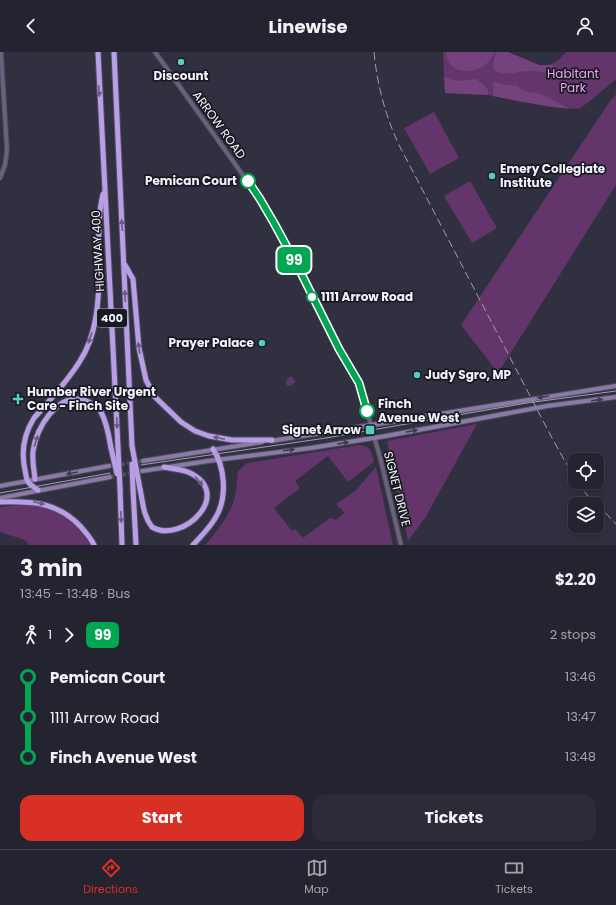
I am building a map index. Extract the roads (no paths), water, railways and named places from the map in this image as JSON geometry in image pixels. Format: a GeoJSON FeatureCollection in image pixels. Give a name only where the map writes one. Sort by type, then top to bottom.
{"type":"FeatureCollection","features":[{"type":"Feature","properties":{"kind":"highway","name":"HIGHWAY 400"},"geometry":{"type":"LineString","coordinates":[[98,52],[122,545]]}},
{"type":"Feature","properties":{"kind":"highway","name":"HIGHWAY 400"},"geometry":{"type":"LineString","coordinates":[[114,52],[136,545]]}},
{"type":"Feature","properties":{"kind":"highway"},"geometry":{"type":"LineString","coordinates":[[38,490],[27,480],[23,462],[24,443],[34,418],[66,382],[81,360],[92,335],[97,314],[99,210],[104,189]]}},
{"type":"Feature","properties":{"kind":"highway"},"geometry":{"type":"LineString","coordinates":[[124,264],[132,279],[139,348],[146,380],[155,397],[181,422],[192,429],[209,436],[232,440],[272,440]]}},
{"type":"Feature","properties":{"kind":"highway"},"geometry":{"type":"LineString","coordinates":[[35,479],[32,455],[38,433],[57,406],[68,401],[79,399],[91,402],[101,411],[107,427],[120,488]]}},
{"type":"Feature","properties":{"kind":"highway"},"geometry":{"type":"LineString","coordinates":[[132,446],[144,509],[149,523],[156,531],[165,537]]}},
{"type":"Feature","properties":{"kind":"highway"},"geometry":{"type":"LineString","coordinates":[[193,545],[213,522],[221,506],[223,497],[223,478],[218,460],[212,449]]}},
{"type":"Feature","properties":{"kind":"highway"},"geometry":{"type":"LineString","coordinates":[[164,467],[187,472],[197,478],[201,483],[206,495],[207,503],[200,522]]}},
{"type":"Feature","properties":{"kind":"highway"},"geometry":{"type":"LineString","coordinates":[[0,502],[28,501],[52,507],[67,515],[77,523],[94,545]]}},
{"type":"Feature","properties":{"kind":"main road"},"geometry":{"type":"LineString","coordinates":[[143,461],[616,386]]}},
{"type":"Feature","properties":{"kind":"main road"},"geometry":{"type":"LineString","coordinates":[[142,471],[312,448],[547,406],[616,397]]}},
{"type":"Feature","properties":{"kind":"main road"},"geometry":{"type":"LineString","coordinates":[[0,486],[109,466]]}},
{"type":"Feature","properties":{"kind":"main road"},"geometry":{"type":"LineString","coordinates":[[0,498],[110,477]]}},
{"type":"Feature","properties":{"kind":"street"},"geometry":{"type":"LineString","coordinates":[[0,178],[5,165],[6,150],[1,52]]}},
{"type":"Feature","properties":{"kind":"street","name":"ARROW ROAD"},"geometry":{"type":"LineString","coordinates":[[155,52],[260,199],[359,383],[374,438]]}},
{"type":"Feature","properties":{"kind":"street","name":"SIGNET DRIVE"},"geometry":{"type":"LineString","coordinates":[[374,438],[401,545]]}},
{"type":"Feature","properties":{"kind":"tunnel"},"geometry":{"type":"LineString","coordinates":[[109,466],[143,461]]}},
{"type":"Feature","properties":{"kind":"tunnel"},"geometry":{"type":"LineString","coordinates":[[110,477],[142,471]]}},
{"type":"Feature","properties":{"kind":"tram line"},"geometry":{"type":"LineString","coordinates":[[141,465],[326,438],[527,403],[616,391]]}},
{"type":"Feature","properties":{"kind":"tram line"},"geometry":{"type":"LineString","coordinates":[[0,493],[110,473]]}},
{"type":"Feature","properties":{"kind":"railway"},"geometry":{"type":"LineString","coordinates":[[374,52],[382,99],[398,143],[568,467]]}},
{"type":"Feature","properties":{"kind":"railway"},"geometry":{"type":"LineString","coordinates":[[582,489],[589,497]]}},
{"type":"Feature","properties":{"kind":"railway"},"geometry":{"type":"LineString","coordinates":[[604,511],[616,524]]}},
{"type":"Feature","properties":{"kind":"place","name":"Discount"},"geometry":{"type":"Point","coordinates":[181,62]}},
{"type":"Feature","properties":{"kind":"place","name":"Emery Collegiate Institute"},"geometry":{"type":"Point","coordinates":[492,176]}},
{"type":"Feature","properties":{"kind":"place","name":"Pemican Court"},"geometry":{"type":"Point","coordinates":[248,181]}},
{"type":"Feature","properties":{"kind":"place","name":"1111 Arrow Road"},"geometry":{"type":"Point","coordinates":[312,297]}},
{"type":"Feature","properties":{"kind":"place","name":"Prayer Palace"},"geometry":{"type":"Point","coordinates":[262,343]}},
{"type":"Feature","properties":{"kind":"place","name":"Judy Sgro, MP"},"geometry":{"type":"Point","coordinates":[417,375]}},
{"type":"Feature","properties":{"kind":"place","name":"Humber River Urgent Care - Finch Site"},"geometry":{"type":"Point","coordinates":[18,399]}},
{"type":"Feature","properties":{"kind":"place","name":"Finch Avenue West"},"geometry":{"type":"Point","coordinates":[367,411]}},
{"type":"Feature","properties":{"kind":"place","name":"Signet Arrow"},"geometry":{"type":"Point","coordinates":[370,430]}},
{"type":"Feature","properties":{"kind":"park label","name":"Habitant Park"},"geometry":{"type":"Point","coordinates":[573,81]}}]}
